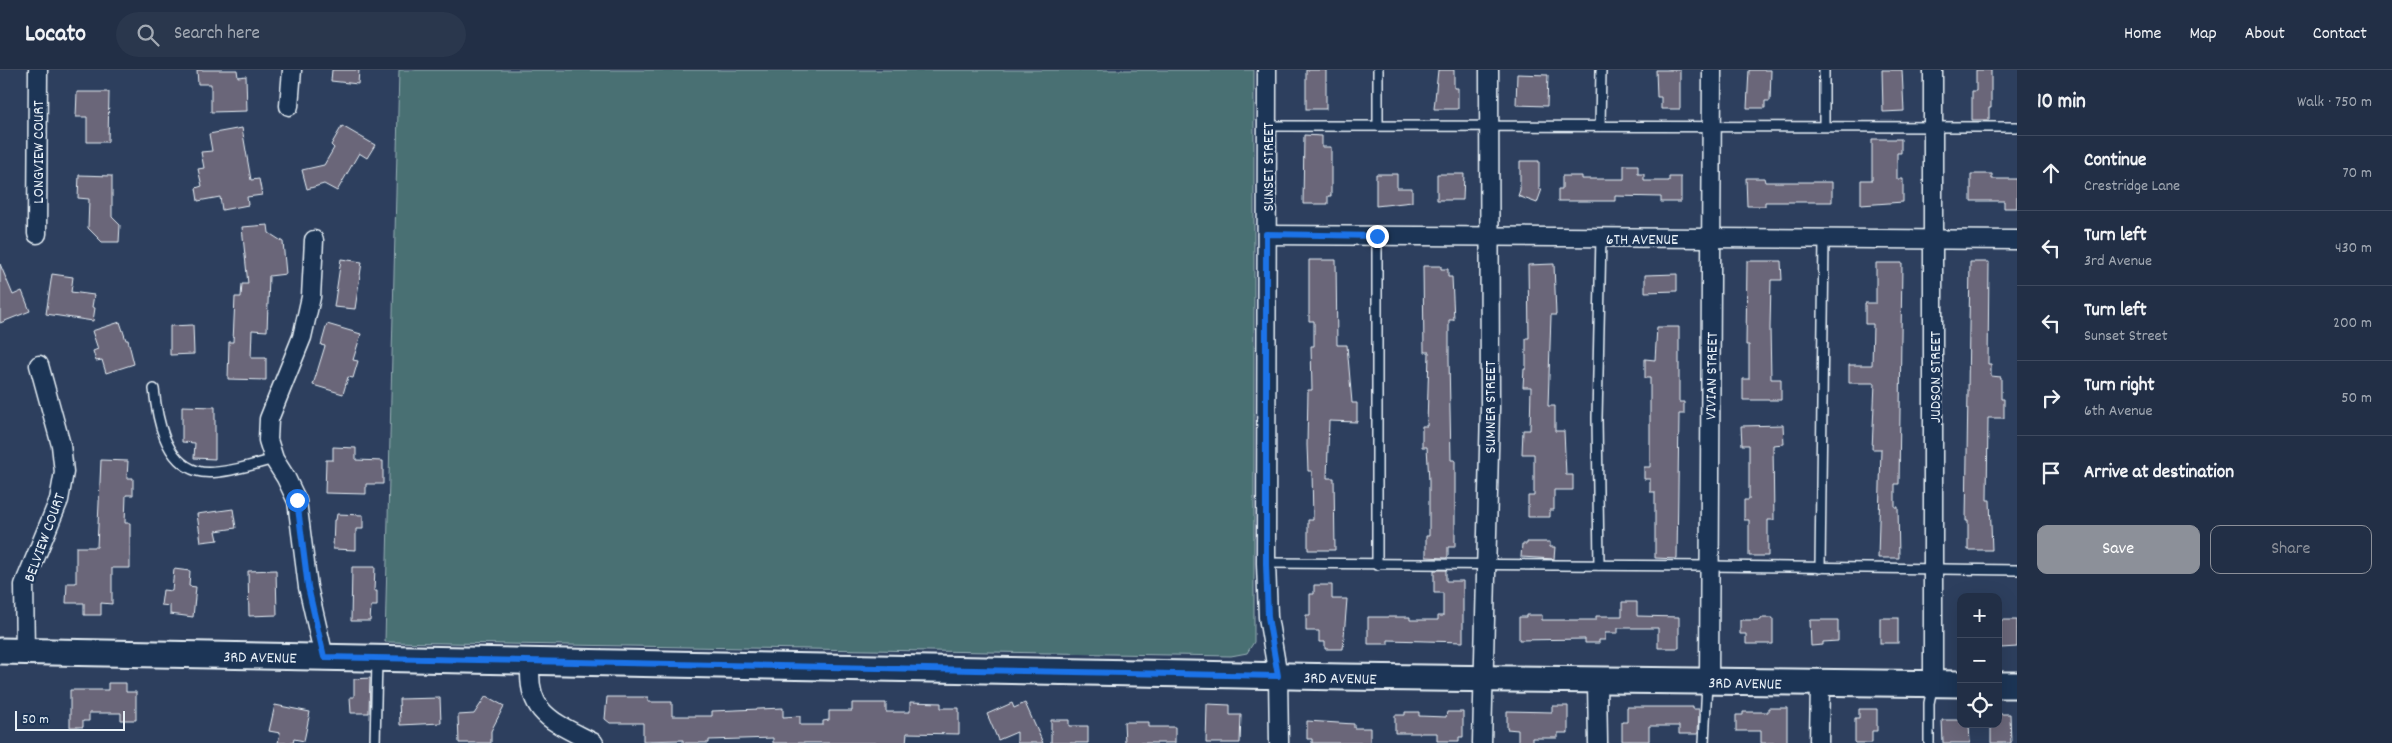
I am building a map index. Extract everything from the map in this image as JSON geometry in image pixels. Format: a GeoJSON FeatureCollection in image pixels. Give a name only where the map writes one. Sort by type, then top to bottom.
{"type":"FeatureCollection","features":[{"type":"Feature","properties":{"kind":"street","name":"LONGVIEW COURT"},"geometry":{"type":"LineString","coordinates":[[37,234],[38,70]]}},
{"type":"Feature","properties":{"kind":"street"},"geometry":{"type":"LineString","coordinates":[[289,106],[292,70]]}},
{"type":"Feature","properties":{"kind":"street","name":"SUNSET STREET"},"geometry":{"type":"LineString","coordinates":[[1266,70],[1266,564],[1268,617],[1278,676],[1279,743]]}},
{"type":"Feature","properties":{"kind":"street","name":"SUMNER STREET"},"geometry":{"type":"LineString","coordinates":[[1482,743],[1490,408],[1489,70]]}},
{"type":"Feature","properties":{"kind":"street","name":"VIVIAN STREET"},"geometry":{"type":"LineString","coordinates":[[1708,681],[1711,566],[1712,70]]}},
{"type":"Feature","properties":{"kind":"street","name":"JUDSON STREET"},"geometry":{"type":"LineString","coordinates":[[1933,70],[1931,126],[1933,684]]}},
{"type":"Feature","properties":{"kind":"street","name":"6TH AVENUE"},"geometry":{"type":"LineString","coordinates":[[1266,234],[2017,240]]}},
{"type":"Feature","properties":{"kind":"street"},"geometry":{"type":"LineString","coordinates":[[314,240],[311,297],[302,337],[269,419],[268,440],[274,459],[297,500],[308,587],[324,657]]}},
{"type":"Feature","properties":{"kind":"street","name":"BELVIEW COURT"},"geometry":{"type":"LineString","coordinates":[[25,652],[24,585],[59,500],[64,472],[61,445],[39,365]]}},
{"type":"Feature","properties":{"kind":"street","name":"3RD AVENUE"},"geometry":{"type":"LineString","coordinates":[[0,651],[1278,676],[1957,684]]}},
{"type":"Feature","properties":{"kind":"street"},"geometry":{"type":"LineString","coordinates":[[531,660],[530,687],[538,706],[548,719],[594,743]]}},
{"type":"Feature","properties":{"kind":"street"},"geometry":{"type":"LineString","coordinates":[[1598,681],[1598,743]]}},
{"type":"Feature","properties":{"kind":"street"},"geometry":{"type":"LineString","coordinates":[[1819,743],[1820,682]]}},
{"type":"Feature","properties":{"kind":"street"},"geometry":{"type":"LineString","coordinates":[[2002,685],[2017,685]]}},
{"type":"Feature","properties":{"kind":"lane"},"geometry":{"type":"LineString","coordinates":[[1378,70],[1378,126]]}},
{"type":"Feature","properties":{"kind":"lane"},"geometry":{"type":"LineString","coordinates":[[1600,70],[1600,126]]}},
{"type":"Feature","properties":{"kind":"lane"},"geometry":{"type":"LineString","coordinates":[[1824,70],[1824,126]]}},
{"type":"Feature","properties":{"kind":"lane"},"geometry":{"type":"LineString","coordinates":[[1266,126],[2017,127]]}},
{"type":"Feature","properties":{"kind":"lane"},"geometry":{"type":"LineString","coordinates":[[1377,236],[1377,565]]}},
{"type":"Feature","properties":{"kind":"lane"},"geometry":{"type":"LineString","coordinates":[[1599,565],[1597,418],[1601,238]]}},
{"type":"Feature","properties":{"kind":"lane"},"geometry":{"type":"LineString","coordinates":[[1820,568],[1824,239]]}},
{"type":"Feature","properties":{"kind":"lane"},"geometry":{"type":"LineString","coordinates":[[154,389],[158,422],[170,447],[182,461],[198,471],[235,470],[274,459]]}},
{"type":"Feature","properties":{"kind":"lane"},"geometry":{"type":"LineString","coordinates":[[1266,564],[1599,565],[2017,570]]}},
{"type":"Feature","properties":{"kind":"lane"},"geometry":{"type":"LineString","coordinates":[[375,743],[378,658]]}},
{"type":"Feature","properties":{"kind":"lane"},"geometry":{"type":"LineString","coordinates":[[1704,743],[1708,681]]}},
{"type":"Feature","properties":{"kind":"lane"},"geometry":{"type":"LineString","coordinates":[[1929,743],[1929,703],[1933,684]]}},
{"type":"Feature","properties":{"kind":"green space"},"geometry":{"type":"Polygon","coordinates":[[[399,70],[1254,70],[1254,642],[1247,653],[1231,656],[385,642],[399,70]]]}},
{"type":"Feature","properties":{"kind":"building"},"geometry":{"type":"Polygon","coordinates":[[[197,70],[237,70],[238,77],[246,76],[247,111],[211,112],[211,84],[198,84],[197,70]]]}},
{"type":"Feature","properties":{"kind":"building"},"geometry":{"type":"Polygon","coordinates":[[[332,70],[359,70],[358,84],[331,81],[332,70]]]}},
{"type":"Feature","properties":{"kind":"building"},"geometry":{"type":"Polygon","coordinates":[[[1306,70],[1326,70],[1326,109],[1306,109],[1306,70]]]}},
{"type":"Feature","properties":{"kind":"building"},"geometry":{"type":"Polygon","coordinates":[[[1438,70],[1454,70],[1454,88],[1458,88],[1458,109],[1434,109],[1438,70]]]}},
{"type":"Feature","properties":{"kind":"building"},"geometry":{"type":"Polygon","coordinates":[[[1656,70],[1680,70],[1680,109],[1661,109],[1661,97],[1657,97],[1656,70]]]}},
{"type":"Feature","properties":{"kind":"building"},"geometry":{"type":"Polygon","coordinates":[[[1749,70],[1771,70],[1770,101],[1765,101],[1765,108],[1747,108],[1749,70]]]}},
{"type":"Feature","properties":{"kind":"building"},"geometry":{"type":"Polygon","coordinates":[[[1882,70],[1902,70],[1904,111],[1883,112],[1882,70]]]}},
{"type":"Feature","properties":{"kind":"building"},"geometry":{"type":"Polygon","coordinates":[[[1976,70],[1991,70],[1991,108],[1989,108],[1989,120],[1972,120],[1972,91],[1976,91],[1976,70]]]}},
{"type":"Feature","properties":{"kind":"building"},"geometry":{"type":"Polygon","coordinates":[[[1517,74],[1548,75],[1547,106],[1516,105],[1517,74]]]}},
{"type":"Feature","properties":{"kind":"building"},"geometry":{"type":"Polygon","coordinates":[[[77,92],[109,92],[108,142],[87,142],[87,117],[76,117],[77,92]]]}},
{"type":"Feature","properties":{"kind":"building"},"geometry":{"type":"Polygon","coordinates":[[[342,126],[375,145],[367,158],[359,153],[337,191],[324,184],[307,189],[302,170],[324,165],[334,148],[331,145],[342,126]]]}},
{"type":"Feature","properties":{"kind":"building"},"geometry":{"type":"Polygon","coordinates":[[[242,128],[251,180],[259,179],[262,195],[247,197],[248,205],[222,210],[220,197],[198,201],[196,188],[202,186],[198,169],[204,168],[201,152],[212,151],[209,134],[242,128]]]}},
{"type":"Feature","properties":{"kind":"building"},"geometry":{"type":"Polygon","coordinates":[[[1304,135],[1322,136],[1322,147],[1331,147],[1331,196],[1328,196],[1328,204],[1303,204],[1304,135]]]}},
{"type":"Feature","properties":{"kind":"building"},"geometry":{"type":"Polygon","coordinates":[[[1872,139],[1901,139],[1901,153],[1897,153],[1897,179],[1903,179],[1903,202],[1861,205],[1861,180],[1872,180],[1872,139]]]}},
{"type":"Feature","properties":{"kind":"building"},"geometry":{"type":"Polygon","coordinates":[[[1520,161],[1539,161],[1539,189],[1542,189],[1537,203],[1518,196],[1520,190],[1520,161]]]}},
{"type":"Feature","properties":{"kind":"building"},"geometry":{"type":"Polygon","coordinates":[[[1624,165],[1638,165],[1638,174],[1644,174],[1644,181],[1669,181],[1669,177],[1681,177],[1681,202],[1661,202],[1661,197],[1615,196],[1615,201],[1558,201],[1558,189],[1562,189],[1562,176],[1582,176],[1582,179],[1624,179],[1624,165]]]}},
{"type":"Feature","properties":{"kind":"building"},"geometry":{"type":"Polygon","coordinates":[[[1376,174],[1397,174],[1397,188],[1412,188],[1412,202],[1376,206],[1376,174]]]}},
{"type":"Feature","properties":{"kind":"building"},"geometry":{"type":"Polygon","coordinates":[[[1437,174],[1464,174],[1463,200],[1437,200],[1437,174]]]}},
{"type":"Feature","properties":{"kind":"building"},"geometry":{"type":"Polygon","coordinates":[[[1971,174],[1992,174],[1992,179],[2017,179],[2017,208],[2004,208],[2004,201],[1971,201],[1971,174]]]}},
{"type":"Feature","properties":{"kind":"building"},"geometry":{"type":"Polygon","coordinates":[[[79,175],[112,176],[112,217],[120,225],[119,242],[102,242],[88,228],[89,199],[78,198],[79,175]]]}},
{"type":"Feature","properties":{"kind":"building"},"geometry":{"type":"Polygon","coordinates":[[[1746,178],[1764,178],[1765,182],[1832,182],[1832,202],[1765,202],[1765,206],[1747,206],[1746,178]]]}},
{"type":"Feature","properties":{"kind":"building"},"geometry":{"type":"Polygon","coordinates":[[[268,225],[269,233],[283,242],[286,274],[269,276],[267,331],[252,330],[251,358],[266,358],[266,380],[228,379],[229,342],[233,342],[235,297],[241,297],[242,284],[248,284],[242,227],[268,225]]]}},
{"type":"Feature","properties":{"kind":"building"},"geometry":{"type":"Polygon","coordinates":[[[341,259],[362,262],[355,309],[334,307],[341,259]]]}},
{"type":"Feature","properties":{"kind":"building"},"geometry":{"type":"Polygon","coordinates":[[[1309,260],[1336,260],[1337,345],[1347,345],[1352,403],[1357,403],[1357,422],[1329,421],[1327,478],[1334,478],[1335,550],[1308,550],[1308,520],[1313,520],[1312,471],[1308,471],[1307,445],[1308,390],[1312,390],[1311,346],[1314,346],[1314,321],[1309,321],[1309,260]]]}},
{"type":"Feature","properties":{"kind":"building"},"geometry":{"type":"Polygon","coordinates":[[[1747,261],[1781,261],[1782,280],[1771,280],[1770,328],[1771,379],[1781,379],[1781,400],[1743,400],[1743,379],[1749,379],[1749,345],[1746,345],[1747,261]]]}},
{"type":"Feature","properties":{"kind":"building"},"geometry":{"type":"Polygon","coordinates":[[[1970,262],[1989,262],[1988,364],[1991,364],[1991,376],[2001,377],[2001,399],[2004,399],[2004,418],[1988,418],[1987,500],[1990,500],[1992,550],[1968,550],[1968,521],[1966,521],[1970,262]]]}},
{"type":"Feature","properties":{"kind":"building"},"geometry":{"type":"Polygon","coordinates":[[[1876,263],[1902,263],[1899,484],[1895,484],[1895,507],[1898,507],[1899,558],[1878,558],[1881,449],[1872,449],[1875,383],[1849,383],[1849,365],[1872,365],[1873,324],[1865,324],[1865,303],[1876,303],[1876,263]]]}},
{"type":"Feature","properties":{"kind":"building"},"geometry":{"type":"Polygon","coordinates":[[[0,264],[13,295],[22,291],[30,311],[0,323],[0,264]]]}},
{"type":"Feature","properties":{"kind":"building"},"geometry":{"type":"Polygon","coordinates":[[[1554,264],[1556,315],[1551,315],[1548,406],[1555,406],[1555,431],[1564,431],[1566,475],[1573,475],[1573,490],[1554,490],[1554,510],[1550,510],[1550,517],[1528,517],[1528,496],[1534,496],[1534,454],[1522,454],[1523,430],[1530,430],[1531,387],[1523,387],[1524,369],[1526,369],[1526,338],[1529,338],[1528,265],[1554,264]]]}},
{"type":"Feature","properties":{"kind":"building"},"geometry":{"type":"Polygon","coordinates":[[[1423,266],[1441,266],[1441,269],[1448,269],[1448,277],[1452,277],[1454,320],[1449,320],[1449,359],[1451,460],[1455,460],[1455,547],[1448,547],[1448,557],[1446,558],[1426,557],[1426,536],[1429,536],[1429,481],[1427,447],[1422,447],[1422,426],[1427,426],[1429,352],[1424,352],[1423,266]]]}},
{"type":"Feature","properties":{"kind":"building"},"geometry":{"type":"Polygon","coordinates":[[[52,274],[73,277],[71,292],[94,295],[92,307],[95,308],[93,321],[46,314],[52,274]]]}},
{"type":"Feature","properties":{"kind":"building"},"geometry":{"type":"Polygon","coordinates":[[[1677,274],[1677,291],[1645,292],[1645,275],[1677,274]]]}},
{"type":"Feature","properties":{"kind":"building"},"geometry":{"type":"Polygon","coordinates":[[[120,322],[126,340],[128,340],[134,364],[106,373],[102,360],[96,361],[93,351],[98,349],[92,331],[120,322]]]}},
{"type":"Feature","properties":{"kind":"building"},"geometry":{"type":"Polygon","coordinates":[[[327,324],[361,334],[353,360],[358,361],[353,378],[348,377],[343,394],[313,385],[325,346],[321,345],[327,324]]]}},
{"type":"Feature","properties":{"kind":"building"},"geometry":{"type":"Polygon","coordinates":[[[193,325],[194,354],[170,355],[170,326],[193,325]]]}},
{"type":"Feature","properties":{"kind":"building"},"geometry":{"type":"Polygon","coordinates":[[[1657,327],[1679,327],[1679,402],[1684,402],[1684,414],[1679,414],[1677,559],[1655,558],[1655,492],[1650,492],[1650,479],[1644,479],[1644,467],[1650,467],[1650,378],[1645,378],[1645,359],[1655,360],[1657,327]]]}},
{"type":"Feature","properties":{"kind":"building"},"geometry":{"type":"Polygon","coordinates":[[[182,406],[215,407],[215,459],[194,458],[195,443],[182,442],[182,406]]]}},
{"type":"Feature","properties":{"kind":"building"},"geometry":{"type":"Polygon","coordinates":[[[1783,425],[1784,444],[1773,445],[1774,520],[1768,520],[1768,556],[1749,556],[1749,520],[1744,520],[1744,500],[1749,500],[1749,445],[1742,445],[1741,426],[1783,425]]]}},
{"type":"Feature","properties":{"kind":"building"},"geometry":{"type":"Polygon","coordinates":[[[333,447],[356,448],[356,460],[383,461],[383,484],[366,484],[366,494],[325,493],[326,460],[333,460],[333,447]]]}},
{"type":"Feature","properties":{"kind":"building"},"geometry":{"type":"Polygon","coordinates":[[[101,460],[128,461],[127,478],[133,478],[133,495],[126,495],[125,523],[130,523],[130,568],[112,568],[112,604],[101,603],[101,615],[84,615],[84,603],[66,603],[67,583],[76,583],[76,547],[97,547],[101,460]]]}},
{"type":"Feature","properties":{"kind":"building"},"geometry":{"type":"Polygon","coordinates":[[[233,509],[236,528],[216,531],[218,540],[201,542],[197,514],[233,509]]]}},
{"type":"Feature","properties":{"kind":"building"},"geometry":{"type":"Polygon","coordinates":[[[337,514],[363,515],[363,529],[356,529],[356,550],[333,549],[334,520],[336,520],[337,514]]]}},
{"type":"Feature","properties":{"kind":"building"},"geometry":{"type":"Polygon","coordinates":[[[1527,542],[1550,542],[1550,547],[1555,547],[1554,559],[1521,557],[1522,544],[1527,544],[1527,542]]]}},
{"type":"Feature","properties":{"kind":"building"},"geometry":{"type":"Polygon","coordinates":[[[352,567],[375,567],[374,591],[377,591],[377,606],[371,606],[370,621],[351,621],[352,567]]]}},
{"type":"Feature","properties":{"kind":"building"},"geometry":{"type":"Polygon","coordinates":[[[174,569],[190,571],[189,586],[196,587],[193,617],[170,614],[170,606],[161,605],[163,590],[172,591],[174,569]]]}},
{"type":"Feature","properties":{"kind":"building"},"geometry":{"type":"Polygon","coordinates":[[[276,570],[277,615],[249,616],[248,571],[276,570]]]}},
{"type":"Feature","properties":{"kind":"building"},"geometry":{"type":"Polygon","coordinates":[[[1434,570],[1446,570],[1446,581],[1463,581],[1463,642],[1388,640],[1388,644],[1368,644],[1368,617],[1410,617],[1410,620],[1438,620],[1438,616],[1443,616],[1443,593],[1434,593],[1434,570]]]}},
{"type":"Feature","properties":{"kind":"building"},"geometry":{"type":"Polygon","coordinates":[[[1314,585],[1332,585],[1332,599],[1347,599],[1343,649],[1325,649],[1325,642],[1319,642],[1319,631],[1306,631],[1306,615],[1310,615],[1310,594],[1314,594],[1314,585]]]}},
{"type":"Feature","properties":{"kind":"building"},"geometry":{"type":"Polygon","coordinates":[[[1622,602],[1637,602],[1637,616],[1679,617],[1679,648],[1658,648],[1658,628],[1618,628],[1618,633],[1605,633],[1605,640],[1599,640],[1599,643],[1585,643],[1585,639],[1519,640],[1519,617],[1542,615],[1542,620],[1596,620],[1596,616],[1622,616],[1622,602]]]}},
{"type":"Feature","properties":{"kind":"building"},"geometry":{"type":"Polygon","coordinates":[[[1761,618],[1773,618],[1773,644],[1746,644],[1746,634],[1740,634],[1740,620],[1761,620],[1761,618]]]}},
{"type":"Feature","properties":{"kind":"building"},"geometry":{"type":"Polygon","coordinates":[[[1880,618],[1898,618],[1898,643],[1880,643],[1880,618]]]}},
{"type":"Feature","properties":{"kind":"building"},"geometry":{"type":"Polygon","coordinates":[[[1810,620],[1838,620],[1838,641],[1823,642],[1823,645],[1811,646],[1810,620]]]}},
{"type":"Feature","properties":{"kind":"building"},"geometry":{"type":"Polygon","coordinates":[[[2002,620],[2017,620],[2017,647],[2002,648],[2002,620]]]}},
{"type":"Feature","properties":{"kind":"building"},"geometry":{"type":"Polygon","coordinates":[[[370,678],[369,713],[351,713],[350,697],[354,697],[354,679],[370,678]]]}},
{"type":"Feature","properties":{"kind":"building"},"geometry":{"type":"Polygon","coordinates":[[[108,683],[126,683],[126,692],[136,692],[136,720],[121,720],[121,713],[89,713],[89,721],[83,721],[83,727],[70,727],[70,690],[108,690],[108,683]]]}},
{"type":"Feature","properties":{"kind":"building"},"geometry":{"type":"Polygon","coordinates":[[[486,696],[504,706],[491,731],[491,743],[459,743],[458,715],[474,714],[486,696]]]}},
{"type":"Feature","properties":{"kind":"building"},"geometry":{"type":"Polygon","coordinates":[[[607,697],[648,697],[648,702],[672,702],[672,716],[712,716],[712,711],[783,708],[783,717],[800,716],[800,725],[823,725],[823,721],[829,720],[829,711],[852,711],[852,703],[886,703],[886,712],[910,712],[910,702],[941,703],[941,708],[959,708],[959,734],[907,733],[906,743],[773,743],[773,738],[709,740],[709,743],[683,743],[683,740],[643,741],[643,723],[610,723],[605,719],[607,697]]]}},
{"type":"Feature","properties":{"kind":"building"},"geometry":{"type":"Polygon","coordinates":[[[440,698],[441,723],[400,725],[399,699],[440,698]]]}},
{"type":"Feature","properties":{"kind":"building"},"geometry":{"type":"Polygon","coordinates":[[[1012,703],[1014,708],[1025,703],[1043,743],[1017,743],[1017,732],[998,740],[987,714],[1012,703]]]}},
{"type":"Feature","properties":{"kind":"building"},"geometry":{"type":"Polygon","coordinates":[[[1207,704],[1230,705],[1230,715],[1241,715],[1240,743],[1206,743],[1207,704]]]}},
{"type":"Feature","properties":{"kind":"building"},"geometry":{"type":"Polygon","coordinates":[[[275,705],[310,712],[304,741],[294,739],[293,743],[278,743],[280,733],[269,731],[275,705]]]}},
{"type":"Feature","properties":{"kind":"building"},"geometry":{"type":"Polygon","coordinates":[[[1552,706],[1568,706],[1568,733],[1558,733],[1558,738],[1532,738],[1532,743],[1518,743],[1518,730],[1507,729],[1507,711],[1552,712],[1552,706]]]}},
{"type":"Feature","properties":{"kind":"building"},"geometry":{"type":"Polygon","coordinates":[[[1627,707],[1693,707],[1693,709],[1699,709],[1698,734],[1679,734],[1679,726],[1649,726],[1649,741],[1622,741],[1622,722],[1627,722],[1627,707]]]}},
{"type":"Feature","properties":{"kind":"building"},"geometry":{"type":"Polygon","coordinates":[[[1768,708],[1787,708],[1787,743],[1761,743],[1761,731],[1736,731],[1736,715],[1743,715],[1743,712],[1768,712],[1768,708]]]}},
{"type":"Feature","properties":{"kind":"building"},"geometry":{"type":"Polygon","coordinates":[[[1859,709],[1877,709],[1877,731],[1872,731],[1872,743],[1855,743],[1855,718],[1859,718],[1859,709]]]}},
{"type":"Feature","properties":{"kind":"building"},"geometry":{"type":"Polygon","coordinates":[[[1405,712],[1419,712],[1419,716],[1446,717],[1447,712],[1463,712],[1463,737],[1459,737],[1459,741],[1437,741],[1437,733],[1395,733],[1395,715],[1405,715],[1405,712]]]}},
{"type":"Feature","properties":{"kind":"building"},"geometry":{"type":"Polygon","coordinates":[[[2002,714],[2010,714],[2011,743],[1991,743],[1991,728],[2002,728],[2002,714]]]}},
{"type":"Feature","properties":{"kind":"building"},"geometry":{"type":"Polygon","coordinates":[[[1051,720],[1069,720],[1069,726],[1088,726],[1088,743],[1051,743],[1051,720]]]}},
{"type":"Feature","properties":{"kind":"building"},"geometry":{"type":"Polygon","coordinates":[[[1942,720],[1957,720],[1957,728],[1969,728],[1970,743],[1943,743],[1942,720]]]}},
{"type":"Feature","properties":{"kind":"building"},"geometry":{"type":"Polygon","coordinates":[[[1307,721],[1354,724],[1354,728],[1370,728],[1370,743],[1312,743],[1312,739],[1307,739],[1307,721]]]}},
{"type":"Feature","properties":{"kind":"building"},"geometry":{"type":"Polygon","coordinates":[[[1124,722],[1149,722],[1149,727],[1175,727],[1175,743],[1125,743],[1124,722]]]}},
{"type":"Feature","properties":{"kind":"route"},"geometry":{"type":"LineString","coordinates":[[297,500],[308,587],[324,657],[1278,676],[1271,644],[1268,617],[1266,564],[1266,234],[1377,236]]}}]}
